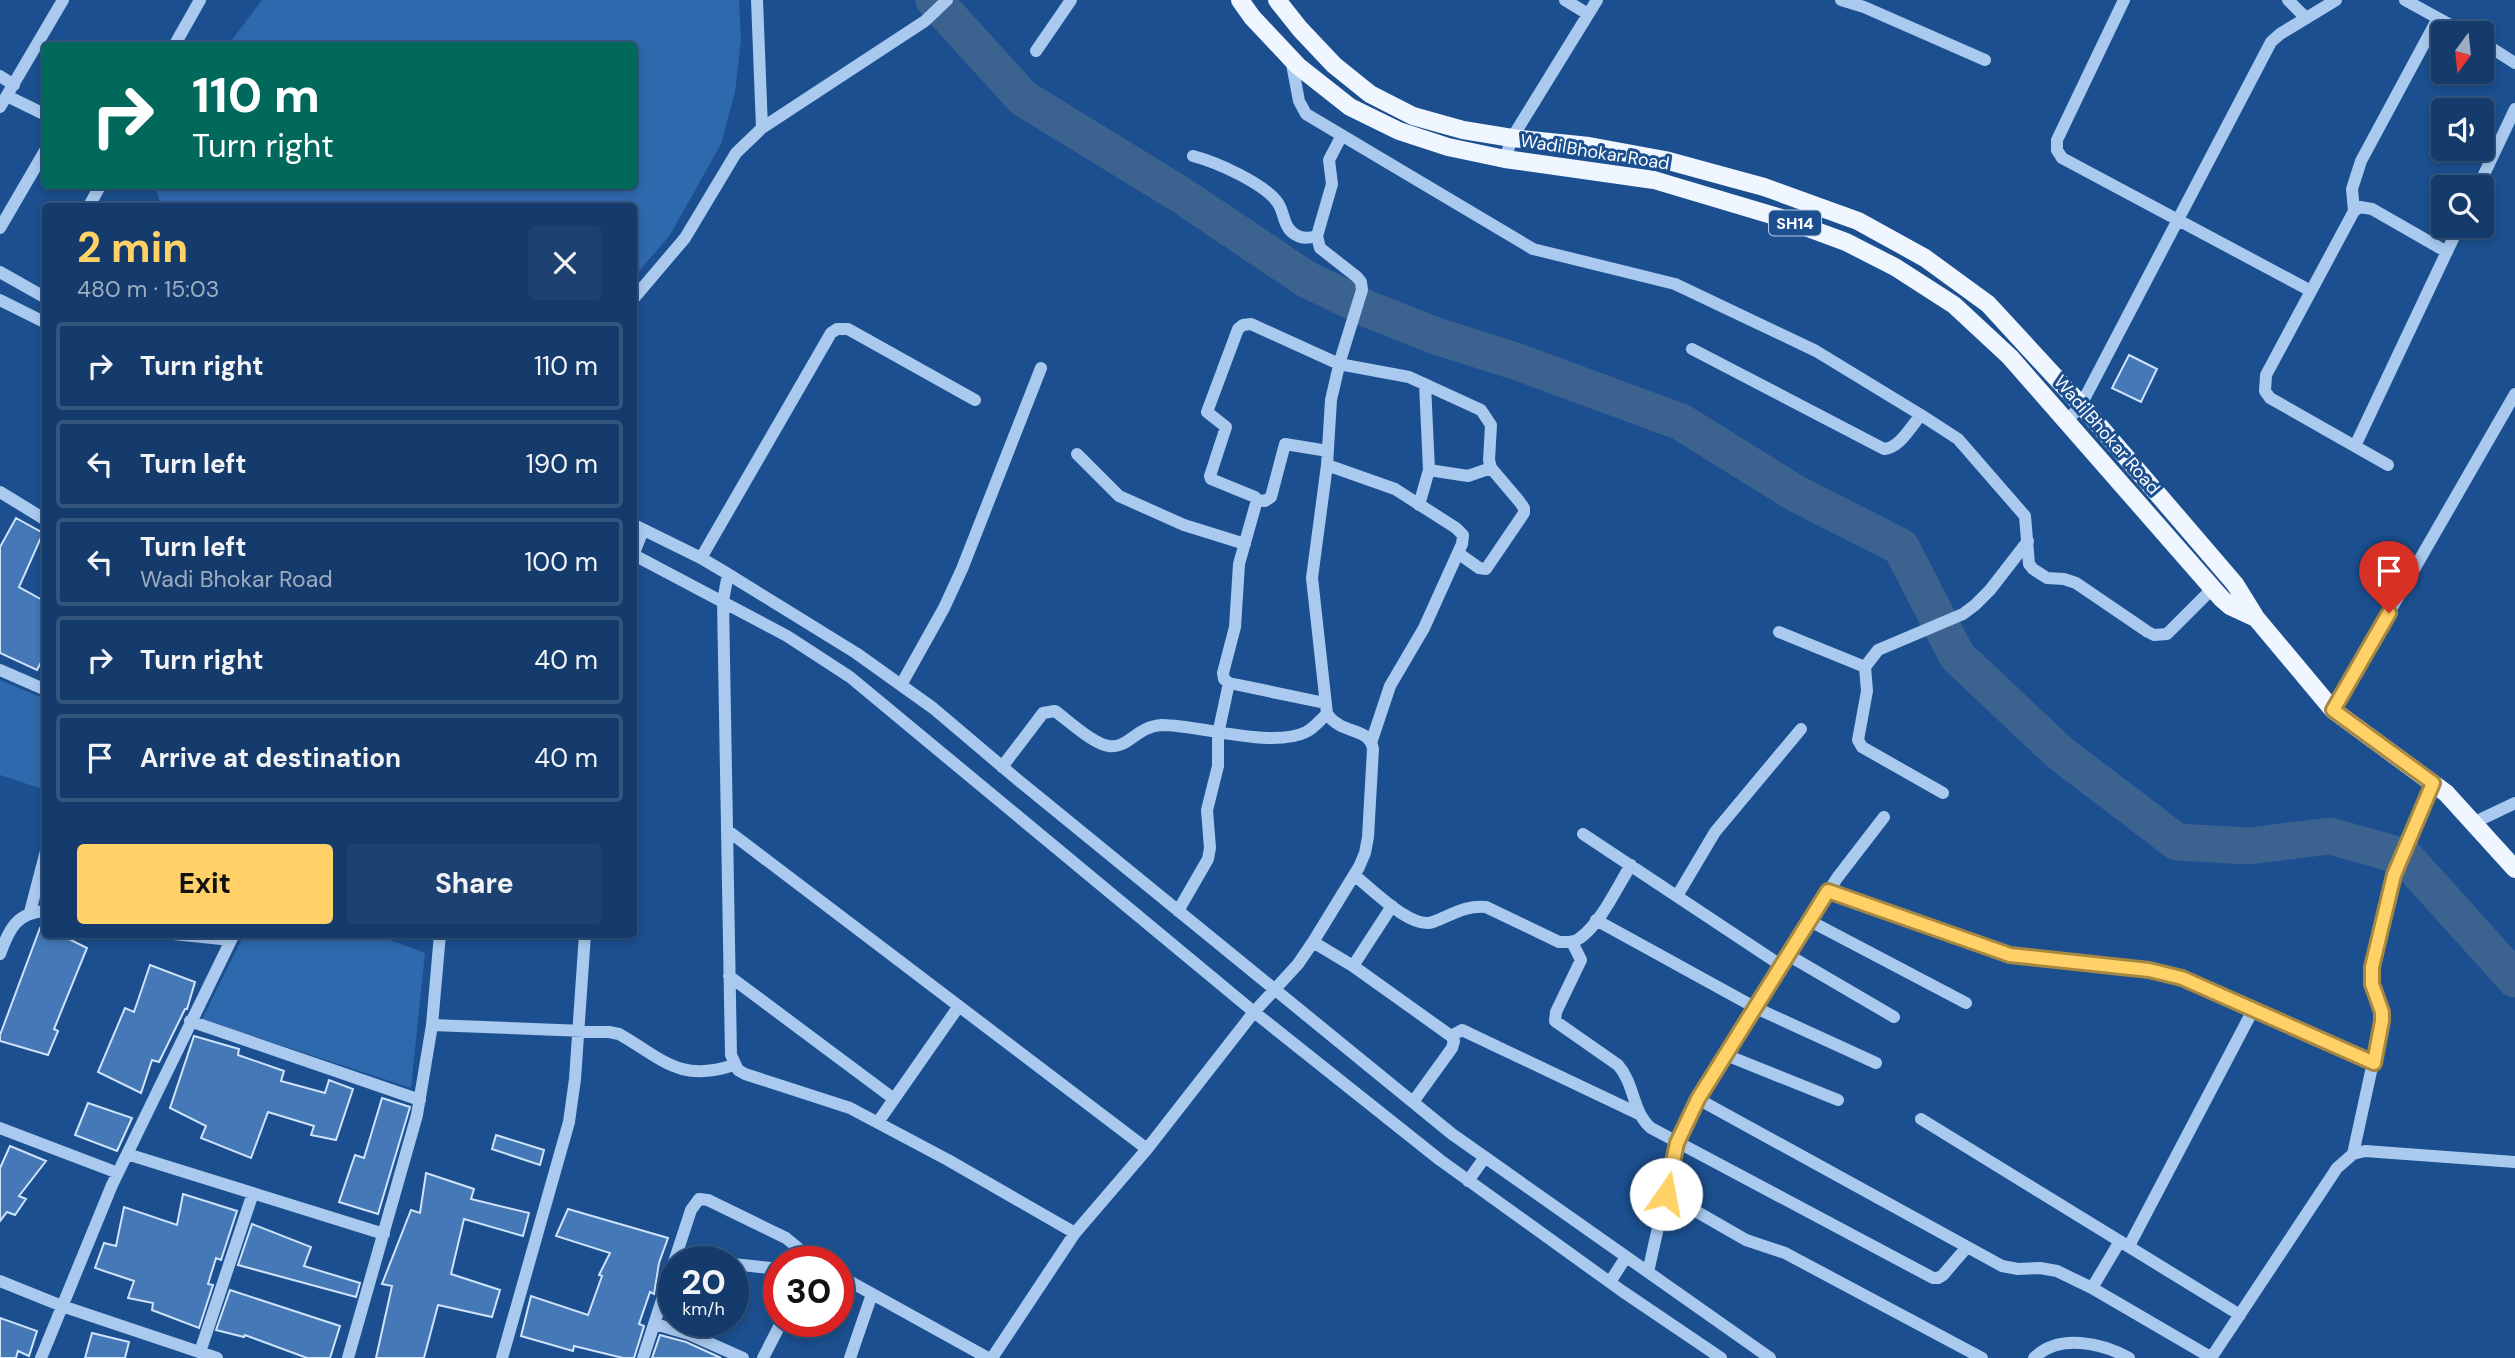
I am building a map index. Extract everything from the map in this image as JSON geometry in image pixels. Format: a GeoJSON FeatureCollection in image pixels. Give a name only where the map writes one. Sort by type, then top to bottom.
{"type":"FeatureCollection","features":[{"type":"Feature","properties":{"kind":"main road","name":"Wadi Bhokar Road"},"geometry":{"type":"LineString","coordinates":[[1240,0],[1252,17],[1291,58],[1350,107],[1399,131],[1448,147],[1505,159],[1654,180],[1778,217],[1846,242],[1895,267],[1954,305],[2017,364],[2213,588],[2230,606],[2256,618]]}},
{"type":"Feature","properties":{"kind":"main road","name":"Wadi Bhokar Road"},"geometry":{"type":"LineString","coordinates":[[1277,0],[1334,65],[1370,94],[1413,116],[1463,130],[1589,146],[1665,160],[1764,187],[1858,221],[1925,258],[1988,304],[2081,405],[2235,584],[2256,618],[2333,710],[2446,793],[2515,869]]}},
{"type":"Feature","properties":{"kind":"street"},"geometry":{"type":"LineString","coordinates":[[7,96],[63,0]]}},
{"type":"Feature","properties":{"kind":"street"},"geometry":{"type":"LineString","coordinates":[[176,42],[201,0]]}},
{"type":"Feature","properties":{"kind":"street"},"geometry":{"type":"LineString","coordinates":[[757,0],[762,128]]}},
{"type":"Feature","properties":{"kind":"street"},"geometry":{"type":"LineString","coordinates":[[637,294],[685,238],[736,153],[762,128],[925,21],[947,0]]}},
{"type":"Feature","properties":{"kind":"street"},"geometry":{"type":"LineString","coordinates":[[1036,51],[1071,0]]}},
{"type":"Feature","properties":{"kind":"street"},"geometry":{"type":"LineString","coordinates":[[1565,0],[1588,14]]}},
{"type":"Feature","properties":{"kind":"street"},"geometry":{"type":"LineString","coordinates":[[1505,159],[1512,138],[1597,0]]}},
{"type":"Feature","properties":{"kind":"street"},"geometry":{"type":"LineString","coordinates":[[1842,0],[1866,3],[1985,60]]}},
{"type":"Feature","properties":{"kind":"street"},"geometry":{"type":"LineString","coordinates":[[2124,0],[2057,140],[2057,150],[2062,158],[2311,292]]}},
{"type":"Feature","properties":{"kind":"street"},"geometry":{"type":"LineString","coordinates":[[2288,0],[2306,18]]}},
{"type":"Feature","properties":{"kind":"street"},"geometry":{"type":"LineString","coordinates":[[2067,421],[2081,405],[2272,42],[2280,34],[2336,0]]}},
{"type":"Feature","properties":{"kind":"street"},"geometry":{"type":"LineString","coordinates":[[2405,0],[2443,21]]}},
{"type":"Feature","properties":{"kind":"street"},"geometry":{"type":"LineString","coordinates":[[2354,211],[2352,189],[2361,161],[2438,18]]}},
{"type":"Feature","properties":{"kind":"street"},"geometry":{"type":"LineString","coordinates":[[2494,50],[2515,63]]}},
{"type":"Feature","properties":{"kind":"street"},"geometry":{"type":"LineString","coordinates":[[1291,58],[1301,108],[1306,114],[1533,249],[1675,284],[1816,351],[1953,435],[2022,511],[2027,521],[2029,564],[2039,575],[2076,583],[2154,635],[2167,634],[2213,588]]}},
{"type":"Feature","properties":{"kind":"street"},"geometry":{"type":"LineString","coordinates":[[0,76],[7,96],[42,113]]}},
{"type":"Feature","properties":{"kind":"street"},"geometry":{"type":"LineString","coordinates":[[2483,175],[2515,108]]}},
{"type":"Feature","properties":{"kind":"street"},"geometry":{"type":"LineString","coordinates":[[1342,135],[1329,160],[1332,184],[1317,236],[1320,248],[1357,277],[1362,290],[1339,362],[1331,400],[1327,458],[1312,578],[1326,709],[1334,724],[1366,735],[1372,740]]}},
{"type":"Feature","properties":{"kind":"street"},"geometry":{"type":"LineString","coordinates":[[0,228],[42,156]]}},
{"type":"Feature","properties":{"kind":"street"},"geometry":{"type":"LineString","coordinates":[[1193,156],[1215,162],[1268,193],[1279,205],[1289,230],[1298,236],[1306,239],[1317,236]]}},
{"type":"Feature","properties":{"kind":"street"},"geometry":{"type":"LineString","coordinates":[[2388,465],[2270,398],[2265,391],[2266,375],[2354,211],[2360,207],[2372,209],[2447,252]]}},
{"type":"Feature","properties":{"kind":"street"},"geometry":{"type":"LineString","coordinates":[[2355,446],[2453,238]]}},
{"type":"Feature","properties":{"kind":"street"},"geometry":{"type":"LineString","coordinates":[[0,272],[42,296]]}},
{"type":"Feature","properties":{"kind":"street"},"geometry":{"type":"LineString","coordinates":[[0,300],[42,321]]}},
{"type":"Feature","properties":{"kind":"street"},"geometry":{"type":"LineString","coordinates":[[854,1284],[990,1358],[1076,1233],[1147,1149],[1254,1012],[1298,964],[1314,942],[1365,853],[1372,740],[1390,686],[1424,628],[1458,553],[1463,535],[1395,489],[1327,458],[1285,443],[1271,497],[1265,501],[1213,482],[1209,476],[1226,427],[1207,412],[1238,329],[1251,324],[1339,362],[1397,374],[1481,410],[1489,418],[1492,425],[1489,460],[1491,468],[1519,501],[1524,513],[1486,569],[1479,568],[1458,553]]}},
{"type":"Feature","properties":{"kind":"street"},"geometry":{"type":"LineString","coordinates":[[701,558],[831,332],[848,329],[975,400]]}},
{"type":"Feature","properties":{"kind":"street"},"geometry":{"type":"LineString","coordinates":[[1692,349],[1884,449],[1896,445],[1921,415]]}},
{"type":"Feature","properties":{"kind":"street"},"geometry":{"type":"LineString","coordinates":[[901,685],[944,608],[962,569],[1041,368]]}},
{"type":"Feature","properties":{"kind":"street"},"geometry":{"type":"LineString","coordinates":[[1419,505],[1429,470],[1425,384]]}},
{"type":"Feature","properties":{"kind":"street"},"geometry":{"type":"LineString","coordinates":[[2333,710],[2515,394]]}},
{"type":"Feature","properties":{"kind":"street"},"geometry":{"type":"LineString","coordinates":[[1077,454],[1119,496],[1184,525],[1245,544]]}},
{"type":"Feature","properties":{"kind":"street"},"geometry":{"type":"LineString","coordinates":[[1429,470],[1468,475],[1491,468]]}},
{"type":"Feature","properties":{"kind":"street"},"geometry":{"type":"LineString","coordinates":[[0,492],[42,518]]}},
{"type":"Feature","properties":{"kind":"street"},"geometry":{"type":"LineString","coordinates":[[1257,500],[1237,580],[1235,627],[1223,673],[1224,679],[1229,683],[1326,709]]}},
{"type":"Feature","properties":{"kind":"street"},"geometry":{"type":"LineString","coordinates":[[638,528],[728,574],[856,653],[933,708],[1413,1102],[1485,1157],[1770,1358]]}},
{"type":"Feature","properties":{"kind":"street"},"geometry":{"type":"LineString","coordinates":[[1943,793],[1862,747],[1858,740],[1867,691],[1865,667],[1878,650],[1963,614],[1990,590],[2028,541]]}},
{"type":"Feature","properties":{"kind":"street"},"geometry":{"type":"LineString","coordinates":[[637,556],[787,636],[850,677],[1254,1012],[1468,1181],[1721,1358]]}},
{"type":"Feature","properties":{"kind":"street"},"geometry":{"type":"LineString","coordinates":[[728,574],[723,601],[729,976],[731,1055],[734,1065],[745,1074],[850,1108],[1076,1233]]}},
{"type":"Feature","properties":{"kind":"street"},"geometry":{"type":"LineString","coordinates":[[1779,632],[1865,667]]}},
{"type":"Feature","properties":{"kind":"street"},"geometry":{"type":"LineString","coordinates":[[0,670],[42,688]]}},
{"type":"Feature","properties":{"kind":"street"},"geometry":{"type":"LineString","coordinates":[[1178,911],[1208,859],[1210,848],[1207,810],[1217,766],[1218,734],[1229,683]]}},
{"type":"Feature","properties":{"kind":"street"},"geometry":{"type":"LineString","coordinates":[[1002,767],[1049,710],[1055,711],[1097,741],[1108,746],[1119,746],[1151,726],[1166,725],[1218,734],[1297,736],[1309,731],[1326,709]]}},
{"type":"Feature","properties":{"kind":"street"},"geometry":{"type":"LineString","coordinates":[[1677,896],[1715,832],[1801,729]]}},
{"type":"Feature","properties":{"kind":"street"},"geometry":{"type":"LineString","coordinates":[[2353,1154],[2382,1021],[2371,975],[2394,875],[2433,783]]}},
{"type":"Feature","properties":{"kind":"street"},"geometry":{"type":"LineString","coordinates":[[2473,823],[2515,803]]}},
{"type":"Feature","properties":{"kind":"street"},"geometry":{"type":"LineString","coordinates":[[1648,1272],[1677,1143],[1698,1099],[1828,891],[1884,817]]}},
{"type":"Feature","properties":{"kind":"street"},"geometry":{"type":"LineString","coordinates":[[727,830],[1147,1149]]}},
{"type":"Feature","properties":{"kind":"street"},"geometry":{"type":"LineString","coordinates":[[1583,834],[1677,896],[1785,961],[1894,1017]]}},
{"type":"Feature","properties":{"kind":"street"},"geometry":{"type":"LineString","coordinates":[[1354,875],[1412,921],[1429,924],[1464,908],[1486,908],[1559,942],[1572,942],[1581,938],[1596,920],[1631,865]]}},
{"type":"Feature","properties":{"kind":"street"},"geometry":{"type":"LineString","coordinates":[[30,912],[42,866]]}},
{"type":"Feature","properties":{"kind":"street"},"geometry":{"type":"LineString","coordinates":[[1828,891],[1998,952],[2164,973],[2182,978],[2374,1063]]}},
{"type":"Feature","properties":{"kind":"street"},"geometry":{"type":"LineString","coordinates":[[1353,966],[1392,906]]}},
{"type":"Feature","properties":{"kind":"street"},"geometry":{"type":"LineString","coordinates":[[0,954],[7,934],[22,916],[42,911]]}},
{"type":"Feature","properties":{"kind":"street"},"geometry":{"type":"LineString","coordinates":[[1596,920],[1756,1008],[1876,1063]]}},
{"type":"Feature","properties":{"kind":"street"},"geometry":{"type":"LineString","coordinates":[[1810,921],[1966,1003]]}},
{"type":"Feature","properties":{"kind":"street"},"geometry":{"type":"LineString","coordinates":[[41,1358],[118,1173],[232,938]]}},
{"type":"Feature","properties":{"kind":"street"},"geometry":{"type":"LineString","coordinates":[[348,1358],[408,1153],[420,1100],[432,1024],[440,938]]}},
{"type":"Feature","properties":{"kind":"street"},"geometry":{"type":"LineString","coordinates":[[502,1358],[569,1122],[579,1031],[585,938]]}},
{"type":"Feature","properties":{"kind":"street"},"geometry":{"type":"LineString","coordinates":[[1314,942],[1353,966],[1451,1036],[1454,1041],[1452,1048],[1413,1102]]}},
{"type":"Feature","properties":{"kind":"street"},"geometry":{"type":"LineString","coordinates":[[1572,942],[1581,960],[1556,1012],[1555,1021],[1618,1065],[1626,1074],[1639,1114],[1651,1128],[1933,1278],[1943,1275],[1967,1247]]}},
{"type":"Feature","properties":{"kind":"street"},"geometry":{"type":"LineString","coordinates":[[729,976],[894,1099]]}},
{"type":"Feature","properties":{"kind":"street"},"geometry":{"type":"LineString","coordinates":[[878,1122],[959,1006]]}},
{"type":"Feature","properties":{"kind":"street"},"geometry":{"type":"LineString","coordinates":[[2092,1288],[2124,1243],[2253,1010]]}},
{"type":"Feature","properties":{"kind":"street"},"geometry":{"type":"LineString","coordinates":[[190,1021],[420,1100]]}},
{"type":"Feature","properties":{"kind":"street"},"geometry":{"type":"LineString","coordinates":[[432,1024],[619,1034],[675,1068],[691,1072],[717,1070],[734,1065]]}},
{"type":"Feature","properties":{"kind":"street"},"geometry":{"type":"LineString","coordinates":[[1451,1036],[1462,1030],[1639,1114]]}},
{"type":"Feature","properties":{"kind":"street"},"geometry":{"type":"LineString","coordinates":[[1726,1055],[1838,1100]]}},
{"type":"Feature","properties":{"kind":"street"},"geometry":{"type":"LineString","coordinates":[[1698,1099],[2002,1266],[2057,1271],[2092,1288],[2212,1358],[2337,1168],[2353,1154],[2365,1151],[2510,1162]]}},
{"type":"Feature","properties":{"kind":"street"},"geometry":{"type":"LineString","coordinates":[[1921,1119],[2240,1315]]}},
{"type":"Feature","properties":{"kind":"street"},"geometry":{"type":"LineString","coordinates":[[0,1128],[118,1173]]}},
{"type":"Feature","properties":{"kind":"street"},"geometry":{"type":"LineString","coordinates":[[127,1154],[384,1234]]}},
{"type":"Feature","properties":{"kind":"street"},"geometry":{"type":"LineString","coordinates":[[1468,1181],[1485,1157]]}},
{"type":"Feature","properties":{"kind":"street"},"geometry":{"type":"LineString","coordinates":[[200,1352],[253,1193]]}},
{"type":"Feature","properties":{"kind":"street"},"geometry":{"type":"LineString","coordinates":[[1666,1194],[1746,1240],[1785,1253],[1982,1358]]}},
{"type":"Feature","properties":{"kind":"street"},"geometry":{"type":"LineString","coordinates":[[680,1246],[691,1210],[699,1199],[708,1200],[786,1238],[796,1246]]}},
{"type":"Feature","properties":{"kind":"street"},"geometry":{"type":"LineString","coordinates":[[1609,1282],[1626,1256]]}},
{"type":"Feature","properties":{"kind":"street"},"geometry":{"type":"LineString","coordinates":[[0,1281],[62,1306],[217,1358]]}},
{"type":"Feature","properties":{"kind":"street"},"geometry":{"type":"LineString","coordinates":[[850,1358],[872,1294]]}},
{"type":"Feature","properties":{"kind":"street"},"geometry":{"type":"LineString","coordinates":[[643,1358],[658,1315]]}},
{"type":"Feature","properties":{"kind":"street"},"geometry":{"type":"LineString","coordinates":[[655,1324],[689,1334],[743,1358]]}},
{"type":"Feature","properties":{"kind":"street"},"geometry":{"type":"LineString","coordinates":[[763,1358],[774,1337]]}},
{"type":"Feature","properties":{"kind":"street"},"geometry":{"type":"LineString","coordinates":[[2038,1354],[2067,1344],[2094,1344],[2129,1358]]}},
{"type":"Feature","properties":{"kind":"street"},"geometry":{"type":"LineString","coordinates":[[2038,1354],[2055,1358]]}},
{"type":"Feature","properties":{"kind":"shaded area"},"geometry":{"type":"Polygon","coordinates":[[[262,0],[739,0],[741,40],[735,92],[721,144],[670,235],[637,274],[637,203],[161,203],[155,189],[637,189],[637,42],[230,42],[262,0]]]}},
{"type":"Feature","properties":{"kind":"shaded area"},"geometry":{"type":"Polygon","coordinates":[[[0,680],[42,698],[42,789],[0,775],[0,680]]]}},
{"type":"Feature","properties":{"kind":"shaded area"},"geometry":{"type":"Polygon","coordinates":[[[242,938],[385,938],[425,953],[411,1088],[202,1019],[242,938]]]}},
{"type":"Feature","properties":{"kind":"building"},"geometry":{"type":"Polygon","coordinates":[[[2129,355],[2157,369],[2141,402],[2112,388],[2129,355]]]}},
{"type":"Feature","properties":{"kind":"building"},"geometry":{"type":"Polygon","coordinates":[[[16,518],[42,532],[19,587],[42,600],[42,661],[37,670],[0,653],[0,547],[16,518]]]}},
{"type":"Feature","properties":{"kind":"building"},"geometry":{"type":"Polygon","coordinates":[[[40,928],[42,938],[67,938],[87,948],[54,1029],[58,1031],[48,1055],[0,1041],[40,928]]]}},
{"type":"Feature","properties":{"kind":"building"},"geometry":{"type":"Polygon","coordinates":[[[150,965],[195,982],[187,1009],[159,1062],[152,1060],[141,1093],[98,1072],[125,1008],[134,1012],[150,965]]]}},
{"type":"Feature","properties":{"kind":"building"},"geometry":{"type":"Polygon","coordinates":[[[194,1036],[239,1049],[238,1055],[284,1071],[281,1081],[325,1093],[329,1080],[353,1089],[336,1140],[311,1135],[314,1126],[268,1112],[251,1158],[201,1138],[206,1126],[170,1108],[194,1036]]]}},
{"type":"Feature","properties":{"kind":"building"},"geometry":{"type":"Polygon","coordinates":[[[382,1098],[410,1107],[378,1214],[339,1202],[355,1155],[364,1158],[382,1098]]]}},
{"type":"Feature","properties":{"kind":"building"},"geometry":{"type":"Polygon","coordinates":[[[88,1103],[132,1118],[117,1151],[75,1135],[88,1103]]]}},
{"type":"Feature","properties":{"kind":"building"},"geometry":{"type":"Polygon","coordinates":[[[496,1135],[544,1150],[540,1165],[492,1149],[496,1135]]]}},
{"type":"Feature","properties":{"kind":"building"},"geometry":{"type":"Polygon","coordinates":[[[10,1146],[46,1161],[19,1196],[26,1199],[15,1215],[7,1212],[0,1221],[0,1168],[10,1146]]]}},
{"type":"Feature","properties":{"kind":"building"},"geometry":{"type":"Polygon","coordinates":[[[426,1173],[474,1189],[471,1199],[529,1213],[523,1236],[464,1219],[451,1274],[500,1290],[492,1317],[438,1305],[424,1358],[376,1358],[392,1286],[382,1284],[411,1210],[420,1213],[426,1173]]]}},
{"type":"Feature","properties":{"kind":"building"},"geometry":{"type":"Polygon","coordinates":[[[183,1194],[237,1211],[221,1260],[216,1258],[208,1284],[213,1285],[199,1328],[152,1310],[153,1303],[128,1298],[134,1281],[95,1268],[104,1243],[116,1246],[124,1207],[177,1225],[183,1194]]]}},
{"type":"Feature","properties":{"kind":"building"},"geometry":{"type":"Polygon","coordinates":[[[568,1209],[668,1238],[665,1246],[658,1246],[654,1294],[650,1292],[639,1324],[644,1326],[634,1358],[623,1358],[574,1346],[573,1351],[521,1336],[531,1296],[588,1315],[602,1276],[599,1275],[610,1253],[556,1236],[568,1209]]]}},
{"type":"Feature","properties":{"kind":"building"},"geometry":{"type":"Polygon","coordinates":[[[252,1224],[311,1247],[304,1266],[360,1283],[356,1297],[238,1265],[252,1224]]]}},
{"type":"Feature","properties":{"kind":"building"},"geometry":{"type":"Polygon","coordinates":[[[230,1290],[340,1326],[330,1358],[307,1358],[245,1335],[244,1337],[216,1330],[230,1290]]]}},
{"type":"Feature","properties":{"kind":"building"},"geometry":{"type":"Polygon","coordinates":[[[0,1318],[37,1331],[29,1356],[18,1351],[16,1358],[0,1358],[0,1318]]]}},
{"type":"Feature","properties":{"kind":"building"},"geometry":{"type":"Polygon","coordinates":[[[92,1333],[129,1342],[125,1358],[85,1358],[92,1333]]]}},
{"type":"Feature","properties":{"kind":"building"},"geometry":{"type":"Polygon","coordinates":[[[659,1337],[667,1337],[686,1342],[721,1358],[652,1358],[659,1337]]]}},
{"type":"Feature","properties":{"kind":"waterway"},"geometry":{"type":"LineString","coordinates":[[934,0],[1023,98],[1181,195],[1306,279],[1370,310],[1436,336],[1515,361],[1681,422],[1795,493],[1901,547],[1957,656],[2060,753],[2177,842],[2249,846],[2330,836],[2405,857],[2515,979]]}},
{"type":"Feature","properties":{"kind":"route"},"geometry":{"type":"LineString","coordinates":[[1666,1194],[1677,1143],[1698,1099],[1828,891],[2010,955],[2149,970],[2182,978],[2374,1063],[2382,1012],[2372,984],[2372,967],[2394,875],[2433,783],[2333,710],[2389,613]]}}]}
